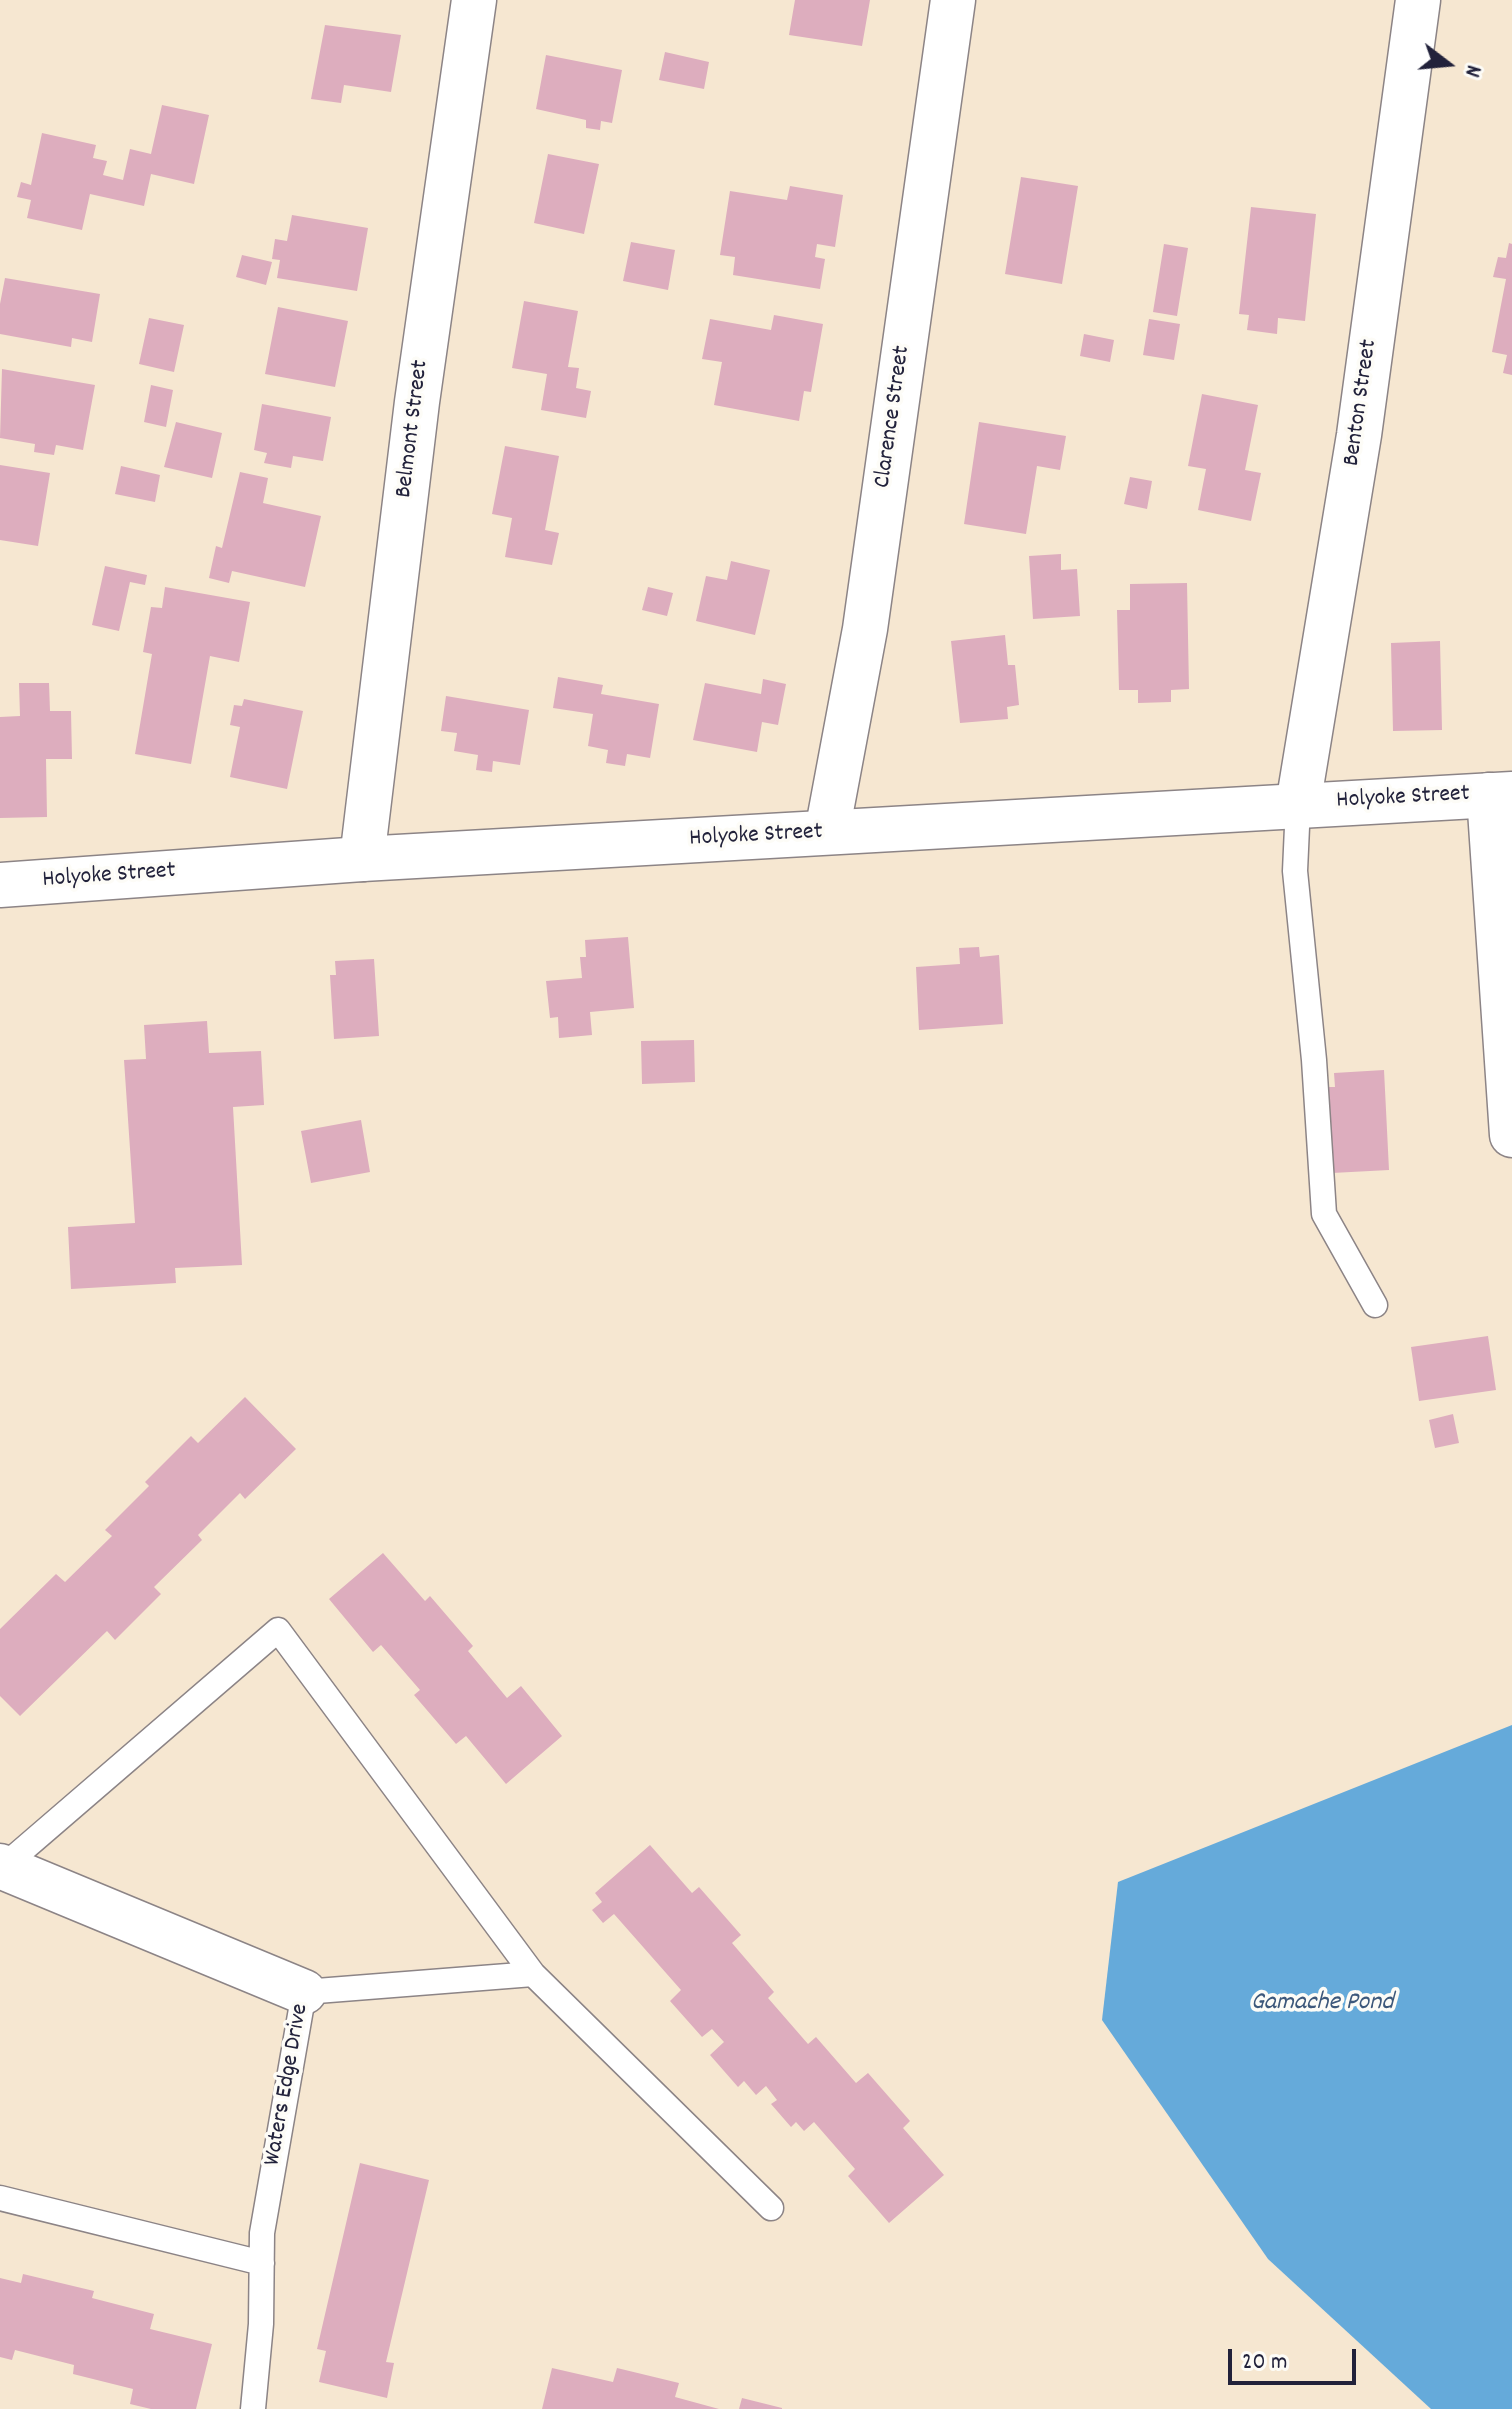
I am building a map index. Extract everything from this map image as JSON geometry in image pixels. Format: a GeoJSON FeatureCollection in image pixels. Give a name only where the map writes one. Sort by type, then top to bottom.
{"type":"FeatureCollection","features":[{"type":"Feature","properties":{"kind":"street","name":"Belmont Street"},"geometry":{"type":"LineString","coordinates":[[362,859],[417,402],[474,0]]}},
{"type":"Feature","properties":{"kind":"street","name":"Clarence Street"},"geometry":{"type":"LineString","coordinates":[[827,832],[865,629],[953,0]]}},
{"type":"Feature","properties":{"kind":"street","name":"Benton Street"},"geometry":{"type":"LineString","coordinates":[[1298,805],[1359,435],[1418,0]]}},
{"type":"Feature","properties":{"kind":"street","name":"Holyoke Street"},"geometry":{"type":"LineString","coordinates":[[0,885],[362,859],[1501,794]]}},
{"type":"Feature","properties":{"kind":"street"},"geometry":{"type":"LineString","coordinates":[[1501,794],[1512,1135]]}},
{"type":"Feature","properties":{"kind":"street","name":"Waters Edge Drive"},"geometry":{"type":"LineString","coordinates":[[2,1866],[304,1992]]}},
{"type":"Feature","properties":{"kind":"lane"},"geometry":{"type":"LineString","coordinates":[[1298,805],[1295,871],[1314,1060],[1324,1214],[1375,1305]]}},
{"type":"Feature","properties":{"kind":"lane"},"geometry":{"type":"LineString","coordinates":[[2,1866],[278,1630],[533,1974],[771,2208]]}},
{"type":"Feature","properties":{"kind":"lane"},"geometry":{"type":"LineString","coordinates":[[304,1992],[533,1974]]}},
{"type":"Feature","properties":{"kind":"lane","name":"Waters Edge Drive"},"geometry":{"type":"LineString","coordinates":[[253,2409],[261,2324],[262,2233],[304,1992]]}},
{"type":"Feature","properties":{"kind":"lane"},"geometry":{"type":"LineString","coordinates":[[0,2198],[262,2263]]}},
{"type":"Feature","properties":{"kind":"water","name":"Gamache Pond"},"geometry":{"type":"Polygon","coordinates":[[[1512,1725],[1512,2409],[1431,2409],[1268,2259],[1102,2020],[1118,1882],[1512,1725]]]}},
{"type":"Feature","properties":{"kind":"building"},"geometry":{"type":"Polygon","coordinates":[[[795,0],[870,0],[862,46],[789,35],[795,0]]]}},
{"type":"Feature","properties":{"kind":"building"},"geometry":{"type":"Polygon","coordinates":[[[325,25],[401,35],[391,92],[344,85],[341,103],[311,99],[325,25]]]}},
{"type":"Feature","properties":{"kind":"building"},"geometry":{"type":"Polygon","coordinates":[[[665,52],[709,62],[704,89],[659,80],[665,52]]]}},
{"type":"Feature","properties":{"kind":"building"},"geometry":{"type":"Polygon","coordinates":[[[546,55],[622,70],[612,123],[601,121],[600,130],[586,128],[586,120],[536,109],[546,55]]]}},
{"type":"Feature","properties":{"kind":"building"},"geometry":{"type":"Polygon","coordinates":[[[162,105],[209,115],[194,184],[151,174],[144,206],[90,194],[82,230],[27,218],[31,200],[17,197],[21,182],[31,185],[42,133],[96,145],[93,158],[107,161],[103,175],[123,180],[130,149],[151,154],[162,105]]]}},
{"type":"Feature","properties":{"kind":"building"},"geometry":{"type":"Polygon","coordinates":[[[548,154],[599,164],[584,234],[534,223],[548,154]]]}},
{"type":"Feature","properties":{"kind":"building"},"geometry":{"type":"Polygon","coordinates":[[[1021,177],[1078,186],[1062,284],[1005,274],[1021,177]]]}},
{"type":"Feature","properties":{"kind":"building"},"geometry":{"type":"Polygon","coordinates":[[[790,186],[843,195],[835,247],[817,244],[815,257],[825,259],[820,289],[733,275],[735,257],[720,255],[730,191],[787,200],[790,186]]]}},
{"type":"Feature","properties":{"kind":"building"},"geometry":{"type":"Polygon","coordinates":[[[1251,207],[1316,214],[1305,321],[1278,318],[1277,334],[1247,330],[1249,315],[1239,314],[1251,207]]]}},
{"type":"Feature","properties":{"kind":"building"},"geometry":{"type":"Polygon","coordinates":[[[292,215],[368,228],[357,291],[277,278],[280,260],[272,259],[275,239],[287,241],[292,215]]]}},
{"type":"Feature","properties":{"kind":"building"},"geometry":{"type":"Polygon","coordinates":[[[631,242],[675,250],[668,290],[623,281],[631,242]]]}},
{"type":"Feature","properties":{"kind":"building"},"geometry":{"type":"Polygon","coordinates":[[[1509,243],[1512,244],[1512,375],[1503,373],[1507,355],[1492,352],[1506,279],[1493,277],[1498,257],[1506,258],[1509,243]]]}},
{"type":"Feature","properties":{"kind":"building"},"geometry":{"type":"Polygon","coordinates":[[[1164,244],[1188,248],[1177,316],[1153,312],[1164,244]]]}},
{"type":"Feature","properties":{"kind":"building"},"geometry":{"type":"Polygon","coordinates":[[[242,255],[272,262],[266,285],[236,277],[242,255]]]}},
{"type":"Feature","properties":{"kind":"building"},"geometry":{"type":"Polygon","coordinates":[[[5,278],[100,294],[92,342],[72,338],[71,347],[0,334],[0,304],[5,278]]]}},
{"type":"Feature","properties":{"kind":"building"},"geometry":{"type":"Polygon","coordinates":[[[524,301],[578,311],[568,367],[579,368],[576,388],[591,391],[586,418],[541,410],[547,374],[512,368],[524,301]]]}},
{"type":"Feature","properties":{"kind":"building"},"geometry":{"type":"Polygon","coordinates":[[[278,307],[348,321],[335,387],[265,374],[278,307]]]}},
{"type":"Feature","properties":{"kind":"building"},"geometry":{"type":"Polygon","coordinates":[[[774,315],[823,324],[811,392],[804,391],[799,421],[714,405],[722,362],[702,359],[710,319],[771,330],[774,315]]]}},
{"type":"Feature","properties":{"kind":"building"},"geometry":{"type":"Polygon","coordinates":[[[149,318],[184,325],[174,372],[139,364],[149,318]]]}},
{"type":"Feature","properties":{"kind":"building"},"geometry":{"type":"Polygon","coordinates":[[[1149,319],[1180,324],[1174,360],[1143,355],[1149,319]]]}},
{"type":"Feature","properties":{"kind":"building"},"geometry":{"type":"Polygon","coordinates":[[[1084,334],[1114,340],[1110,362],[1080,356],[1084,334]]]}},
{"type":"Feature","properties":{"kind":"building"},"geometry":{"type":"Polygon","coordinates":[[[2,369],[95,385],[83,450],[56,445],[54,455],[34,452],[35,444],[0,438],[2,369]]]}},
{"type":"Feature","properties":{"kind":"building"},"geometry":{"type":"Polygon","coordinates":[[[151,385],[173,390],[166,427],[144,422],[151,385]]]}},
{"type":"Feature","properties":{"kind":"building"},"geometry":{"type":"Polygon","coordinates":[[[1202,394],[1258,405],[1245,470],[1261,473],[1251,521],[1198,510],[1206,469],[1188,466],[1202,394]]]}},
{"type":"Feature","properties":{"kind":"building"},"geometry":{"type":"Polygon","coordinates":[[[262,404],[331,417],[323,461],[293,456],[291,468],[264,463],[267,453],[254,450],[262,404]]]}},
{"type":"Feature","properties":{"kind":"building"},"geometry":{"type":"Polygon","coordinates":[[[176,422],[222,433],[212,478],[164,467],[176,422]]]}},
{"type":"Feature","properties":{"kind":"building"},"geometry":{"type":"Polygon","coordinates":[[[979,422],[1066,436],[1060,470],[1037,466],[1026,534],[964,524],[979,422]]]}},
{"type":"Feature","properties":{"kind":"building"},"geometry":{"type":"Polygon","coordinates":[[[505,446],[559,456],[545,530],[559,533],[552,565],[505,557],[512,518],[492,514],[505,446]]]}},
{"type":"Feature","properties":{"kind":"building"},"geometry":{"type":"Polygon","coordinates":[[[0,465],[50,473],[38,546],[0,540],[0,465]]]}},
{"type":"Feature","properties":{"kind":"building"},"geometry":{"type":"Polygon","coordinates":[[[121,466],[160,475],[155,502],[115,494],[121,466]]]}},
{"type":"Feature","properties":{"kind":"building"},"geometry":{"type":"Polygon","coordinates":[[[240,472],[268,478],[263,503],[321,516],[305,587],[232,571],[229,583],[209,578],[216,546],[222,548],[240,472]]]}},
{"type":"Feature","properties":{"kind":"building"},"geometry":{"type":"Polygon","coordinates":[[[1130,477],[1152,481],[1147,509],[1124,504],[1130,477]]]}},
{"type":"Feature","properties":{"kind":"building"},"geometry":{"type":"Polygon","coordinates":[[[1061,554],[1061,570],[1077,569],[1080,616],[1033,619],[1029,556],[1061,554]]]}},
{"type":"Feature","properties":{"kind":"building"},"geometry":{"type":"Polygon","coordinates":[[[731,561],[770,570],[755,635],[696,621],[706,576],[727,580],[731,561]]]}},
{"type":"Feature","properties":{"kind":"building"},"geometry":{"type":"Polygon","coordinates":[[[105,566],[147,575],[145,585],[130,582],[119,631],[92,625],[105,566]]]}},
{"type":"Feature","properties":{"kind":"building"},"geometry":{"type":"Polygon","coordinates":[[[1187,583],[1189,689],[1171,690],[1171,702],[1138,703],[1138,690],[1119,690],[1117,610],[1130,610],[1130,584],[1187,583]]]}},
{"type":"Feature","properties":{"kind":"building"},"geometry":{"type":"Polygon","coordinates":[[[165,587],[250,602],[239,662],[210,656],[191,764],[135,754],[152,654],[143,652],[151,607],[162,608],[165,587]]]}},
{"type":"Feature","properties":{"kind":"building"},"geometry":{"type":"Polygon","coordinates":[[[648,587],[673,593],[667,616],[642,610],[648,587]]]}},
{"type":"Feature","properties":{"kind":"building"},"geometry":{"type":"Polygon","coordinates":[[[1005,635],[1008,665],[1015,665],[1019,705],[1007,707],[1008,719],[960,723],[951,641],[1005,635]]]}},
{"type":"Feature","properties":{"kind":"building"},"geometry":{"type":"Polygon","coordinates":[[[1440,641],[1442,730],[1393,731],[1391,643],[1440,641]]]}},
{"type":"Feature","properties":{"kind":"building"},"geometry":{"type":"Polygon","coordinates":[[[558,677],[603,685],[601,694],[659,704],[650,758],[627,754],[625,766],[606,763],[608,750],[588,746],[593,714],[553,708],[558,677]]]}},
{"type":"Feature","properties":{"kind":"building"},"geometry":{"type":"Polygon","coordinates":[[[763,679],[786,684],[778,725],[762,722],[757,752],[693,740],[705,683],[761,694],[763,679]]]}},
{"type":"Feature","properties":{"kind":"building"},"geometry":{"type":"Polygon","coordinates":[[[19,683],[49,683],[50,711],[71,711],[72,759],[46,759],[47,817],[0,818],[0,717],[20,716],[19,683]]]}},
{"type":"Feature","properties":{"kind":"building"},"geometry":{"type":"Polygon","coordinates":[[[446,696],[529,710],[520,765],[493,761],[492,772],[476,770],[478,755],[454,751],[457,733],[441,731],[446,696]]]}},
{"type":"Feature","properties":{"kind":"building"},"geometry":{"type":"Polygon","coordinates":[[[244,699],[303,711],[287,789],[230,777],[240,727],[230,725],[234,705],[242,706],[244,699]]]}},
{"type":"Feature","properties":{"kind":"building"},"geometry":{"type":"Polygon","coordinates":[[[628,937],[634,1008],[590,1012],[592,1035],[559,1038],[558,1017],[550,1018],[546,981],[582,978],[580,957],[586,957],[585,940],[628,937]]]}},
{"type":"Feature","properties":{"kind":"building"},"geometry":{"type":"Polygon","coordinates":[[[979,947],[980,957],[999,955],[1003,1024],[919,1030],[916,967],[960,964],[959,948],[979,947]]]}},
{"type":"Feature","properties":{"kind":"building"},"geometry":{"type":"Polygon","coordinates":[[[374,959],[379,1036],[334,1039],[330,975],[336,975],[335,961],[374,959]]]}},
{"type":"Feature","properties":{"kind":"building"},"geometry":{"type":"Polygon","coordinates":[[[207,1021],[209,1053],[261,1051],[264,1105],[233,1107],[242,1265],[175,1268],[176,1283],[71,1289],[68,1227],[135,1223],[124,1060],[146,1059],[144,1025],[207,1021]]]}},
{"type":"Feature","properties":{"kind":"building"},"geometry":{"type":"Polygon","coordinates":[[[694,1040],[695,1082],[642,1084],[641,1041],[694,1040]]]}},
{"type":"Feature","properties":{"kind":"building"},"geometry":{"type":"Polygon","coordinates":[[[1384,1070],[1389,1170],[1332,1173],[1327,1087],[1335,1087],[1334,1073],[1384,1070]]]}},
{"type":"Feature","properties":{"kind":"building"},"geometry":{"type":"Polygon","coordinates":[[[361,1120],[370,1172],[311,1183],[301,1131],[361,1120]]]}},
{"type":"Feature","properties":{"kind":"building"},"geometry":{"type":"Polygon","coordinates":[[[1488,1336],[1496,1390],[1419,1401],[1411,1347],[1488,1336]]]}},
{"type":"Feature","properties":{"kind":"building"},"geometry":{"type":"Polygon","coordinates":[[[245,1397],[296,1449],[245,1499],[240,1493],[198,1535],[202,1540],[154,1587],[161,1594],[115,1640],[107,1631],[20,1716],[0,1696],[0,1629],[56,1574],[65,1582],[112,1536],[105,1530],[149,1486],[145,1482],[191,1436],[198,1443],[245,1397]]]}},
{"type":"Feature","properties":{"kind":"building"},"geometry":{"type":"Polygon","coordinates":[[[1453,1414],[1459,1443],[1435,1448],[1429,1420],[1453,1414]]]}},
{"type":"Feature","properties":{"kind":"building"},"geometry":{"type":"Polygon","coordinates":[[[383,1553],[425,1601],[430,1596],[473,1646],[468,1651],[507,1698],[521,1686],[562,1736],[506,1784],[466,1736],[456,1744],[414,1695],[420,1690],[381,1645],[373,1652],[329,1599],[383,1553]]]}},
{"type":"Feature","properties":{"kind":"building"},"geometry":{"type":"Polygon","coordinates":[[[650,1845],[692,1893],[699,1887],[741,1935],[732,1943],[774,1992],[768,1998],[808,2044],[816,2037],[856,2083],[868,2073],[910,2121],[903,2128],[944,2175],[889,2223],[848,2176],[855,2169],[814,2122],[804,2131],[796,2122],[791,2127],[771,2104],[777,2100],[766,2086],[756,2095],[744,2081],[738,2087],[710,2055],[724,2042],[712,2029],[702,2037],[670,2001],[681,1990],[614,1914],[603,1923],[592,1910],[602,1902],[595,1893],[650,1845]]]}},
{"type":"Feature","properties":{"kind":"building"},"geometry":{"type":"Polygon","coordinates":[[[360,2163],[429,2180],[386,2362],[394,2363],[387,2398],[319,2382],[326,2351],[317,2349],[360,2163]]]}},
{"type":"Feature","properties":{"kind":"building"},"geometry":{"type":"Polygon","coordinates":[[[23,2274],[94,2291],[92,2298],[154,2314],[150,2329],[212,2344],[196,2409],[151,2409],[130,2404],[133,2389],[73,2374],[74,2365],[15,2350],[12,2360],[0,2357],[0,2278],[21,2283],[23,2274]]]}},
{"type":"Feature","properties":{"kind":"building"},"geometry":{"type":"Polygon","coordinates":[[[552,2368],[613,2382],[617,2368],[679,2383],[675,2397],[719,2409],[542,2409],[552,2368]]]}},
{"type":"Feature","properties":{"kind":"building"},"geometry":{"type":"Polygon","coordinates":[[[742,2398],[782,2408],[782,2409],[739,2409],[742,2398]]]}}]}
